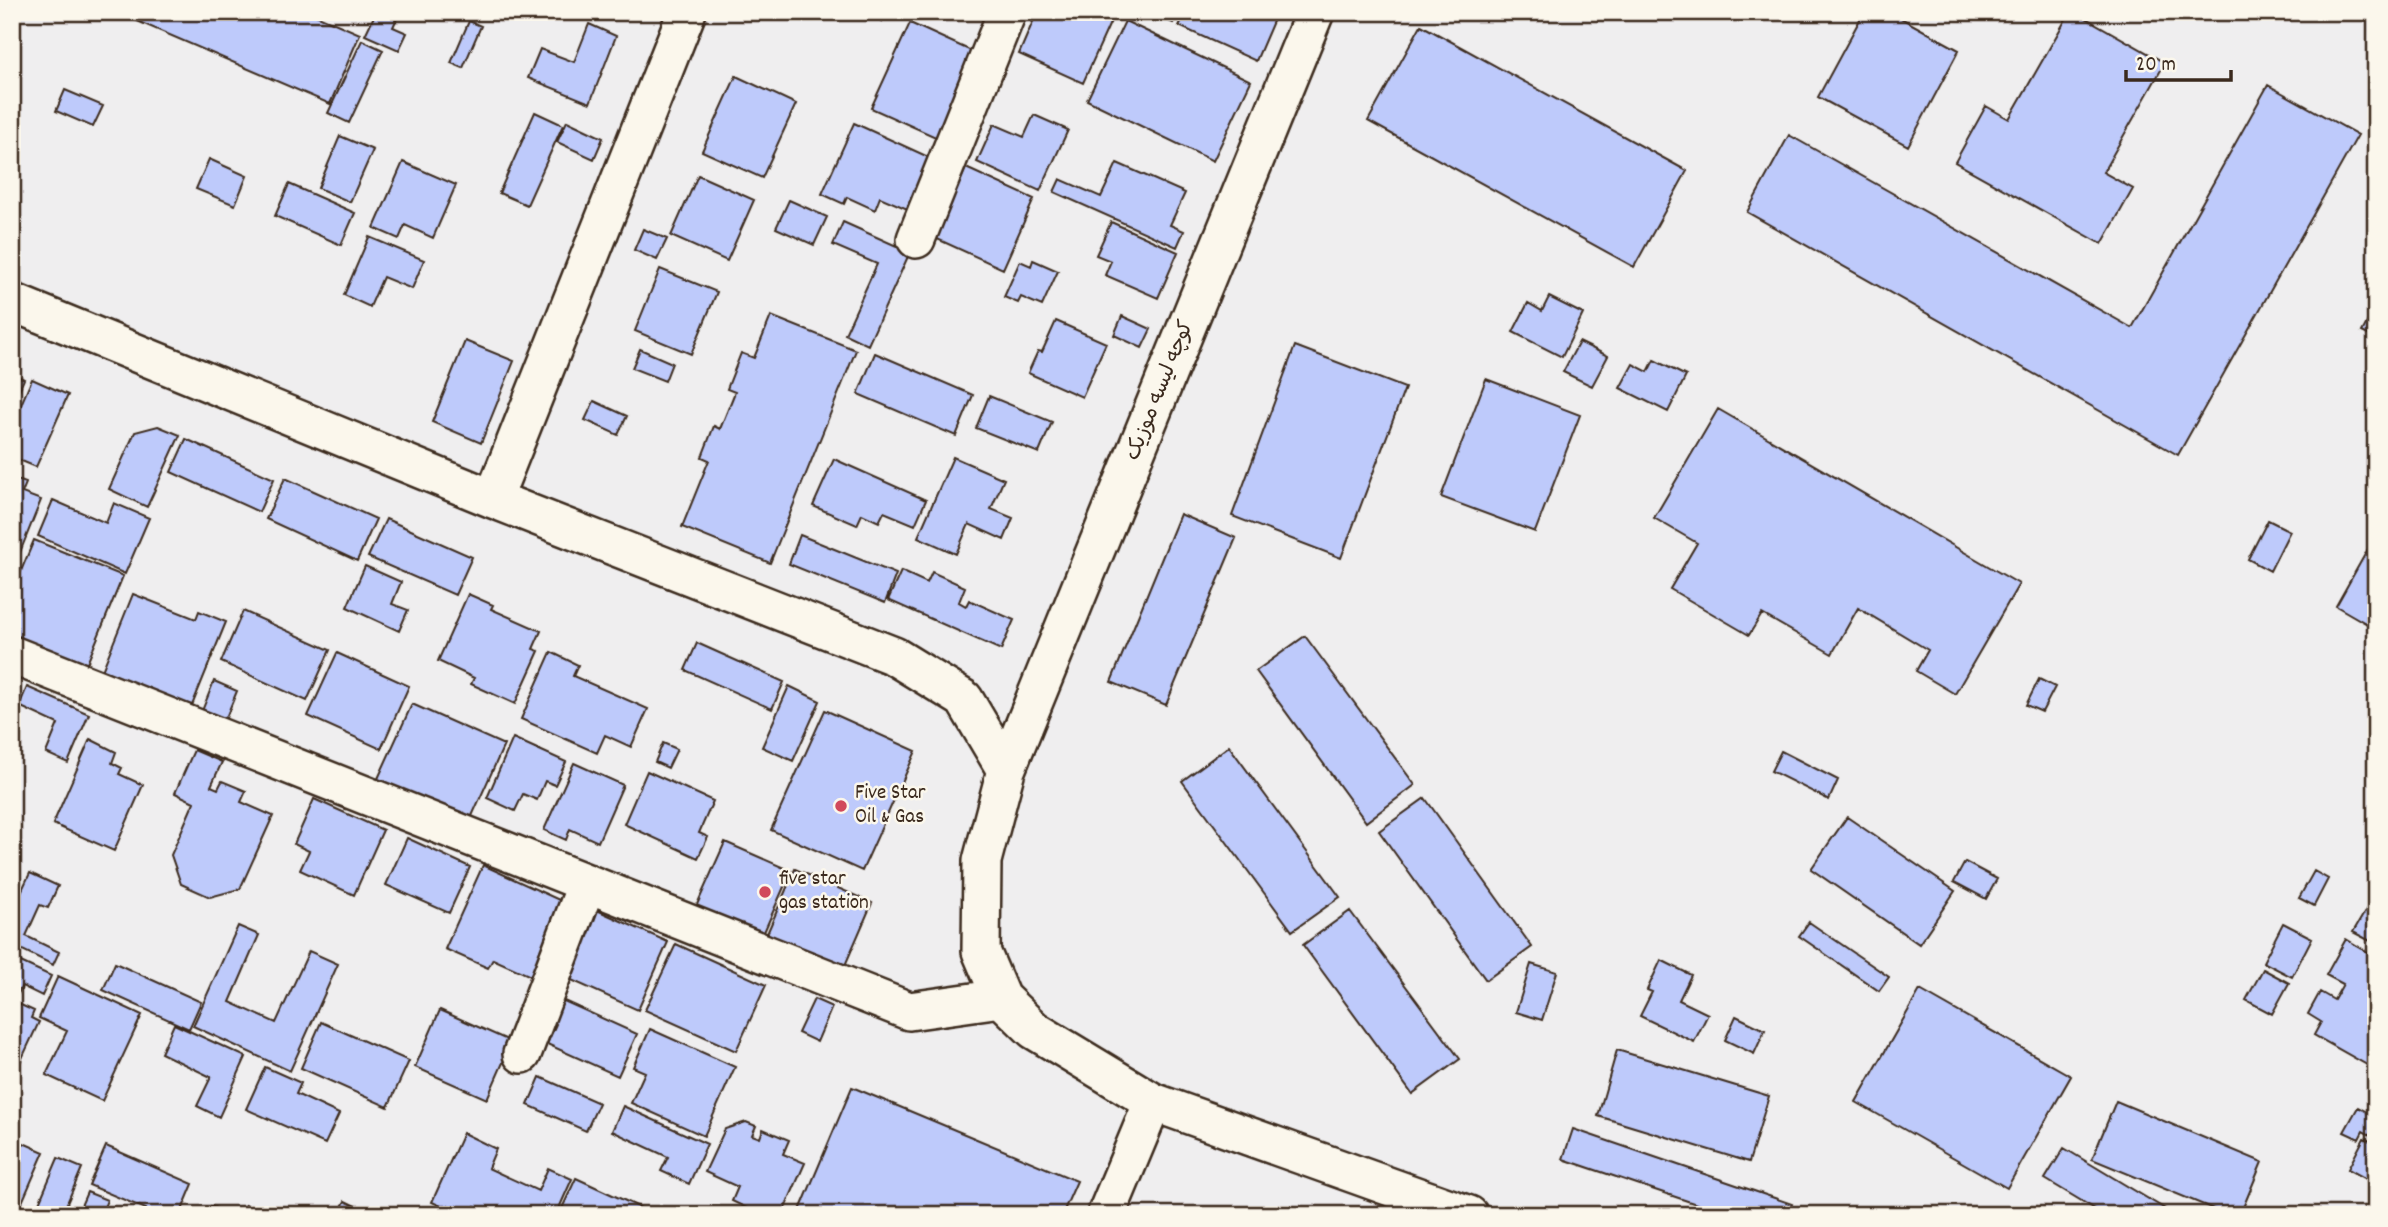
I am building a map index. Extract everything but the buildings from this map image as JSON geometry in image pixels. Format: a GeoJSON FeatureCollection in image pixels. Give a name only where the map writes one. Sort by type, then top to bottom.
{"type":"FeatureCollection","features":[{"type":"Feature","properties":{"kind":"street"},"geometry":{"type":"LineString","coordinates":[[493,499],[687,12]]}},
{"type":"Feature","properties":{"kind":"street"},"geometry":{"type":"LineString","coordinates":[[916,239],[1007,12]]}},
{"type":"Feature","properties":{"kind":"street","name":"کوچه لیسه موزیک"},"geometry":{"type":"LineString","coordinates":[[1001,998],[981,951],[982,861],[1006,770],[1315,12]]}},
{"type":"Feature","properties":{"kind":"street"},"geometry":{"type":"LineString","coordinates":[[12,302],[493,499],[894,656],[964,699],[1006,770]]}},
{"type":"Feature","properties":{"kind":"street"},"geometry":{"type":"LineString","coordinates":[[12,655],[909,1011],[1001,998],[1034,1030],[1153,1102],[1469,1215]]}},
{"type":"Feature","properties":{"kind":"street"},"geometry":{"type":"LineString","coordinates":[[522,1054],[587,883]]}},
{"type":"Feature","properties":{"kind":"street"},"geometry":{"type":"LineString","coordinates":[[1106,1215],[1153,1102]]}},
{"type":"Feature","properties":{"kind":"place","name":"Five Star Oil & Gas"},"geometry":{"type":"Point","coordinates":[841,806]}},
{"type":"Feature","properties":{"kind":"place","name":"five star gas station"},"geometry":{"type":"Point","coordinates":[765,892]}}]}
